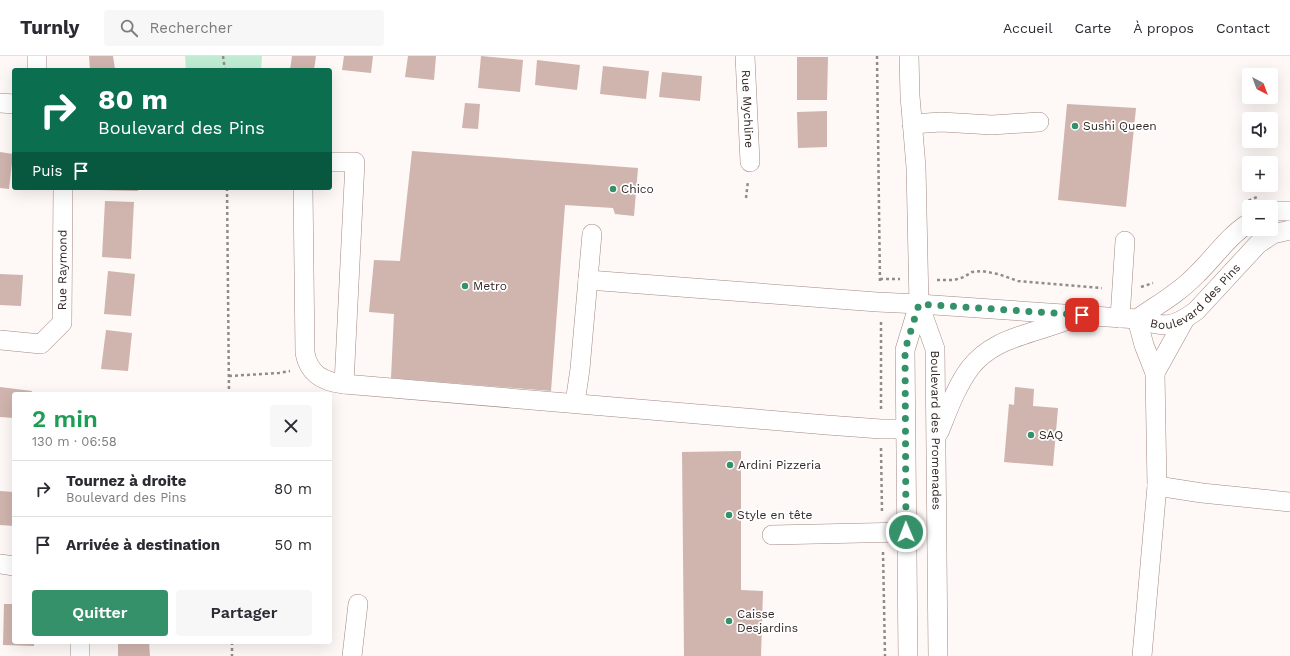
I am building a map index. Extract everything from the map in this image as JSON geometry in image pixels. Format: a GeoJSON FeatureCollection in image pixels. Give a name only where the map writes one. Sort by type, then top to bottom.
{"type":"FeatureCollection","features":[{"type":"Feature","properties":{"kind":"street"},"geometry":{"type":"LineString","coordinates":[[37,56],[37,68]]}},
{"type":"Feature","properties":{"kind":"street","name":"Rue Mychline"},"geometry":{"type":"LineString","coordinates":[[745,56],[750,162]]}},
{"type":"Feature","properties":{"kind":"street","name":"Boulevard des Promenades"},"geometry":{"type":"LineString","coordinates":[[908,656],[905,350],[919,304],[916,167],[912,124],[909,56]]}},
{"type":"Feature","properties":{"kind":"street"},"geometry":{"type":"LineString","coordinates":[[0,103],[12,104]]}},
{"type":"Feature","properties":{"kind":"street"},"geometry":{"type":"LineString","coordinates":[[912,124],[941,122],[992,125],[1039,122]]}},
{"type":"Feature","properties":{"kind":"street"},"geometry":{"type":"LineString","coordinates":[[332,162],[355,162],[344,384]]}},
{"type":"Feature","properties":{"kind":"street","name":"Rue Raymond"},"geometry":{"type":"LineString","coordinates":[[0,340],[41,344],[62,322],[63,190]]}},
{"type":"Feature","properties":{"kind":"street"},"geometry":{"type":"LineString","coordinates":[[303,190],[305,354],[309,368],[325,380],[344,384],[850,426],[905,429]]}},
{"type":"Feature","properties":{"kind":"street"},"geometry":{"type":"LineString","coordinates":[[1278,211],[1290,212]]}},
{"type":"Feature","properties":{"kind":"street"},"geometry":{"type":"LineString","coordinates":[[1128,319],[1167,300],[1185,286],[1237,231],[1242,228]]}},
{"type":"Feature","properties":{"kind":"street","name":"Boulevard des Pins"},"geometry":{"type":"LineString","coordinates":[[588,280],[877,302],[1082,315],[1128,319],[1161,326],[1176,324],[1185,319],[1204,303],[1255,246],[1273,234],[1290,230]]}},
{"type":"Feature","properties":{"kind":"street"},"geometry":{"type":"LineString","coordinates":[[575,403],[580,369],[592,234]]}},
{"type":"Feature","properties":{"kind":"street"},"geometry":{"type":"LineString","coordinates":[[1125,241],[1128,319],[1144,345],[1156,373],[1157,486],[1142,656]]}},
{"type":"Feature","properties":{"kind":"street","name":"Boulevard des Promenades"},"geometry":{"type":"LineString","coordinates":[[919,304],[935,349],[938,656]]}},
{"type":"Feature","properties":{"kind":"street"},"geometry":{"type":"LineString","coordinates":[[936,439],[959,387],[970,368],[978,359],[999,344],[1009,339],[1082,315]]}},
{"type":"Feature","properties":{"kind":"street"},"geometry":{"type":"LineString","coordinates":[[1156,373],[1185,319]]}},
{"type":"Feature","properties":{"kind":"street"},"geometry":{"type":"LineString","coordinates":[[1157,486],[1202,493],[1290,502]]}},
{"type":"Feature","properties":{"kind":"street"},"geometry":{"type":"LineString","coordinates":[[772,535],[906,532]]}},
{"type":"Feature","properties":{"kind":"street"},"geometry":{"type":"LineString","coordinates":[[0,564],[12,566]]}},
{"type":"Feature","properties":{"kind":"street"},"geometry":{"type":"LineString","coordinates":[[352,656],[358,604]]}},
{"type":"Feature","properties":{"kind":"street"},"geometry":{"type":"LineString","coordinates":[[80,644],[80,656]]}},
{"type":"Feature","properties":{"kind":"path"},"geometry":{"type":"LineString","coordinates":[[223,56],[225,68]]}},
{"type":"Feature","properties":{"kind":"path"},"geometry":{"type":"LineString","coordinates":[[877,56],[880,279]]}},
{"type":"Feature","properties":{"kind":"path"},"geometry":{"type":"LineString","coordinates":[[227,190],[229,392]]}},
{"type":"Feature","properties":{"kind":"path"},"geometry":{"type":"LineString","coordinates":[[961,278],[972,272],[982,271],[998,274],[1018,281],[1105,288]]}},
{"type":"Feature","properties":{"kind":"path"},"geometry":{"type":"LineString","coordinates":[[881,415],[882,330]]}},
{"type":"Feature","properties":{"kind":"path"},"geometry":{"type":"LineString","coordinates":[[229,376],[279,373]]}},
{"type":"Feature","properties":{"kind":"path"},"geometry":{"type":"LineString","coordinates":[[881,442],[882,517]]}},
{"type":"Feature","properties":{"kind":"path"},"geometry":{"type":"LineString","coordinates":[[883,548],[885,656]]}},
{"type":"Feature","properties":{"kind":"path"},"geometry":{"type":"LineString","coordinates":[[232,644],[232,656]]}},
{"type":"Feature","properties":{"kind":"green space"},"geometry":{"type":"Polygon","coordinates":[[[185,56],[262,56],[261,68],[186,68],[185,56]]]}},
{"type":"Feature","properties":{"kind":"building"},"geometry":{"type":"Polygon","coordinates":[[[89,56],[113,56],[115,68],[90,68],[89,56]]]}},
{"type":"Feature","properties":{"kind":"building"},"geometry":{"type":"Polygon","coordinates":[[[292,56],[316,56],[314,68],[290,68],[292,56]]]}},
{"type":"Feature","properties":{"kind":"building"},"geometry":{"type":"Polygon","coordinates":[[[344,56],[373,56],[371,73],[342,70],[344,56]]]}},
{"type":"Feature","properties":{"kind":"building"},"geometry":{"type":"Polygon","coordinates":[[[408,56],[436,56],[434,80],[405,77],[408,56]]]}},
{"type":"Feature","properties":{"kind":"building"},"geometry":{"type":"Polygon","coordinates":[[[481,56],[523,60],[520,92],[478,88],[481,56]]]}},
{"type":"Feature","properties":{"kind":"building"},"geometry":{"type":"Polygon","coordinates":[[[797,57],[828,57],[827,100],[797,100],[797,57]]]}},
{"type":"Feature","properties":{"kind":"building"},"geometry":{"type":"Polygon","coordinates":[[[537,60],[580,65],[577,90],[535,85],[537,60]]]}},
{"type":"Feature","properties":{"kind":"building"},"geometry":{"type":"Polygon","coordinates":[[[603,66],[649,71],[646,99],[600,94],[603,66]]]}},
{"type":"Feature","properties":{"kind":"building"},"geometry":{"type":"Polygon","coordinates":[[[662,72],[702,76],[700,101],[659,97],[662,72]]]}},
{"type":"Feature","properties":{"kind":"building"},"geometry":{"type":"Polygon","coordinates":[[[465,103],[480,104],[478,129],[462,128],[465,103]]]}},
{"type":"Feature","properties":{"kind":"building"},"geometry":{"type":"Polygon","coordinates":[[[1067,104],[1136,108],[1126,207],[1058,200],[1067,104]]]}},
{"type":"Feature","properties":{"kind":"building"},"geometry":{"type":"Polygon","coordinates":[[[827,111],[827,147],[798,148],[797,112],[827,111]]]}},
{"type":"Feature","properties":{"kind":"building","name":"Metro"},"geometry":{"type":"Polygon","coordinates":[[[412,151],[638,168],[634,216],[615,214],[613,208],[565,205],[551,391],[391,378],[394,314],[369,312],[374,260],[400,261],[412,151]]]}},
{"type":"Feature","properties":{"kind":"building"},"geometry":{"type":"Polygon","coordinates":[[[0,152],[12,154],[9,189],[0,188],[0,152]]]}},
{"type":"Feature","properties":{"kind":"building"},"geometry":{"type":"Polygon","coordinates":[[[98,190],[138,190],[138,191],[98,190]]]}},
{"type":"Feature","properties":{"kind":"building"},"geometry":{"type":"Polygon","coordinates":[[[105,201],[134,202],[131,259],[102,257],[105,201]]]}},
{"type":"Feature","properties":{"kind":"building"},"geometry":{"type":"Polygon","coordinates":[[[108,271],[135,274],[131,316],[104,314],[108,271]]]}},
{"type":"Feature","properties":{"kind":"building"},"geometry":{"type":"Polygon","coordinates":[[[0,274],[23,275],[21,306],[0,305],[0,274]]]}},
{"type":"Feature","properties":{"kind":"building"},"geometry":{"type":"Polygon","coordinates":[[[106,330],[132,333],[128,371],[101,369],[106,330]]]}},
{"type":"Feature","properties":{"kind":"building"},"geometry":{"type":"Polygon","coordinates":[[[0,387],[32,391],[12,392],[12,418],[0,417],[0,387]]]}},
{"type":"Feature","properties":{"kind":"building","name":"SAQ"},"geometry":{"type":"Polygon","coordinates":[[[1015,387],[1034,389],[1033,406],[1058,408],[1053,466],[1004,462],[1009,404],[1014,405],[1015,387]]]}},
{"type":"Feature","properties":{"kind":"building"},"geometry":{"type":"Polygon","coordinates":[[[741,451],[741,590],[763,591],[761,656],[684,656],[682,452],[741,451]]]}},
{"type":"Feature","properties":{"kind":"building"},"geometry":{"type":"Polygon","coordinates":[[[0,491],[12,492],[12,526],[0,525],[0,491]]]}},
{"type":"Feature","properties":{"kind":"building"},"geometry":{"type":"Polygon","coordinates":[[[4,604],[12,604],[12,644],[34,644],[34,646],[3,645],[4,604]]]}},
{"type":"Feature","properties":{"kind":"building"},"geometry":{"type":"Polygon","coordinates":[[[118,644],[149,644],[150,656],[118,656],[118,644]]]}},
{"type":"Feature","properties":{"kind":"place","name":"Sushi Queen"},"geometry":{"type":"Point","coordinates":[1075,126]}},
{"type":"Feature","properties":{"kind":"place","name":"Chico"},"geometry":{"type":"Point","coordinates":[613,189]}},
{"type":"Feature","properties":{"kind":"place","name":"Metro"},"geometry":{"type":"Point","coordinates":[465,286]}},
{"type":"Feature","properties":{"kind":"place","name":"SAQ"},"geometry":{"type":"Point","coordinates":[1031,435]}},
{"type":"Feature","properties":{"kind":"place","name":"Ardini Pizzeria"},"geometry":{"type":"Point","coordinates":[730,465]}},
{"type":"Feature","properties":{"kind":"place","name":"Style en tête"},"geometry":{"type":"Point","coordinates":[729,515]}},
{"type":"Feature","properties":{"kind":"place","name":"Caisse Desjardins"},"geometry":{"type":"Point","coordinates":[729,621]}},
{"type":"Feature","properties":{"kind":"route"},"geometry":{"type":"LineString","coordinates":[[906,532],[905,350],[919,304],[1082,315]]}}]}
